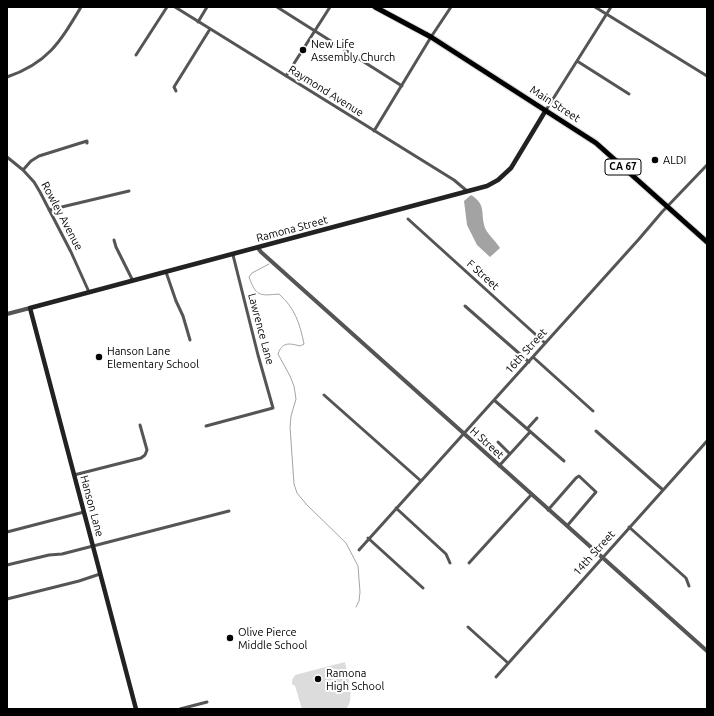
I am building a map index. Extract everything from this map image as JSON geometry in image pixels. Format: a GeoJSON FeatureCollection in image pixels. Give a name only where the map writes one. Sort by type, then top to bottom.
{"type":"FeatureCollection","features":[{"type":"Feature","properties":{"kind":"main road","name":"Main Street"},"geometry":{"type":"LineString","coordinates":[[375,7],[431,37],[596,143],[707,242]]}},
{"type":"Feature","properties":{"kind":"main road","name":"Ramona Street"},"geometry":{"type":"LineString","coordinates":[[30,308],[487,186],[498,180],[511,168],[546,110]]}},
{"type":"Feature","properties":{"kind":"main road","name":"Hanson Lane"},"geometry":{"type":"LineString","coordinates":[[30,308],[136,709]]}},
{"type":"Feature","properties":{"kind":"street"},"geometry":{"type":"LineString","coordinates":[[7,77],[26,70],[50,53],[63,36],[81,7]]}},
{"type":"Feature","properties":{"kind":"street"},"geometry":{"type":"LineString","coordinates":[[136,55],[167,7]]}},
{"type":"Feature","properties":{"kind":"street","name":"Raymond Avenue"},"geometry":{"type":"LineString","coordinates":[[175,7],[454,180],[467,191]]}},
{"type":"Feature","properties":{"kind":"street"},"geometry":{"type":"LineString","coordinates":[[198,22],[206,7]]}},
{"type":"Feature","properties":{"kind":"street"},"geometry":{"type":"LineString","coordinates":[[277,7],[402,86]]}},
{"type":"Feature","properties":{"kind":"street"},"geometry":{"type":"LineString","coordinates":[[286,76],[330,7]]}},
{"type":"Feature","properties":{"kind":"street"},"geometry":{"type":"LineString","coordinates":[[374,131],[451,7]]}},
{"type":"Feature","properties":{"kind":"street"},"geometry":{"type":"LineString","coordinates":[[595,7],[707,76]]}},
{"type":"Feature","properties":{"kind":"street"},"geometry":{"type":"LineString","coordinates":[[546,110],[612,7]]}},
{"type":"Feature","properties":{"kind":"street"},"geometry":{"type":"LineString","coordinates":[[176,91],[174,87],[210,29]]}},
{"type":"Feature","properties":{"kind":"street"},"geometry":{"type":"LineString","coordinates":[[577,61],[629,94]]}},
{"type":"Feature","properties":{"kind":"street"},"geometry":{"type":"LineString","coordinates":[[23,170],[31,161],[39,156],[87,141],[88,143]]}},
{"type":"Feature","properties":{"kind":"street","name":"Rowley Avenue"},"geometry":{"type":"LineString","coordinates":[[7,158],[23,170],[34,182],[71,252],[89,293]]}},
{"type":"Feature","properties":{"kind":"street","name":"16th Street"},"geometry":{"type":"LineString","coordinates":[[359,550],[368,538],[529,362],[662,212],[707,165]]}},
{"type":"Feature","properties":{"kind":"street"},"geometry":{"type":"LineString","coordinates":[[49,210],[129,191]]}},
{"type":"Feature","properties":{"kind":"street","name":"F Street"},"geometry":{"type":"LineString","coordinates":[[408,219],[546,343]]}},
{"type":"Feature","properties":{"kind":"street"},"geometry":{"type":"LineString","coordinates":[[114,240],[133,281]]}},
{"type":"Feature","properties":{"kind":"street","name":"H Street"},"geometry":{"type":"LineString","coordinates":[[258,248],[262,254],[707,651]]}},
{"type":"Feature","properties":{"kind":"street","name":"Lawrence Lane"},"geometry":{"type":"LineString","coordinates":[[206,426],[273,408],[233,255]]}},
{"type":"Feature","properties":{"kind":"street"},"geometry":{"type":"LineString","coordinates":[[166,272],[183,316],[190,340]]}},
{"type":"Feature","properties":{"kind":"street"},"geometry":{"type":"LineString","coordinates":[[465,306],[529,362]]}},
{"type":"Feature","properties":{"kind":"street","name":"Ramona Street"},"geometry":{"type":"LineString","coordinates":[[7,314],[30,308]]}},
{"type":"Feature","properties":{"kind":"street"},"geometry":{"type":"LineString","coordinates":[[533,357],[593,411]]}},
{"type":"Feature","properties":{"kind":"street"},"geometry":{"type":"LineString","coordinates":[[324,395],[421,481]]}},
{"type":"Feature","properties":{"kind":"street"},"geometry":{"type":"LineString","coordinates":[[494,400],[564,461]]}},
{"type":"Feature","properties":{"kind":"street"},"geometry":{"type":"LineString","coordinates":[[499,466],[537,418]]}},
{"type":"Feature","properties":{"kind":"street"},"geometry":{"type":"LineString","coordinates":[[74,475],[141,458],[145,455],[147,450],[140,425]]}},
{"type":"Feature","properties":{"kind":"street"},"geometry":{"type":"LineString","coordinates":[[596,430],[663,490]]}},
{"type":"Feature","properties":{"kind":"street","name":"14th Street"},"geometry":{"type":"LineString","coordinates":[[496,677],[707,441]]}},
{"type":"Feature","properties":{"kind":"street"},"geometry":{"type":"LineString","coordinates":[[498,442],[510,454]]}},
{"type":"Feature","properties":{"kind":"street"},"geometry":{"type":"LineString","coordinates":[[548,510],[576,478],[579,476],[584,480],[596,492],[566,526]]}},
{"type":"Feature","properties":{"kind":"street"},"geometry":{"type":"LineString","coordinates":[[469,563],[531,495]]}},
{"type":"Feature","properties":{"kind":"street"},"geometry":{"type":"LineString","coordinates":[[396,508],[446,554],[450,563]]}},
{"type":"Feature","properties":{"kind":"street"},"geometry":{"type":"LineString","coordinates":[[7,565],[93,547],[229,511]]}},
{"type":"Feature","properties":{"kind":"street"},"geometry":{"type":"LineString","coordinates":[[7,532],[84,512]]}},
{"type":"Feature","properties":{"kind":"street"},"geometry":{"type":"LineString","coordinates":[[629,527],[686,578],[689,586]]}},
{"type":"Feature","properties":{"kind":"street"},"geometry":{"type":"LineString","coordinates":[[368,538],[423,588]]}},
{"type":"Feature","properties":{"kind":"street"},"geometry":{"type":"LineString","coordinates":[[7,599],[79,581],[100,574]]}},
{"type":"Feature","properties":{"kind":"street"},"geometry":{"type":"LineString","coordinates":[[468,627],[508,663]]}},
{"type":"Feature","properties":{"kind":"street"},"geometry":{"type":"LineString","coordinates":[[180,709],[206,702]]}},
{"type":"Feature","properties":{"kind":"shaded area"},"geometry":{"type":"Polygon","coordinates":[[[471,195],[479,202],[485,228],[500,248],[490,257],[477,245],[467,225],[464,201],[471,195]]]}},
{"type":"Feature","properties":{"kind":"shaded area"},"geometry":{"type":"Polygon","coordinates":[[[345,662],[351,693],[349,705],[346,709],[302,709],[295,686],[292,684],[292,680],[295,675],[345,662]]]}},
{"type":"Feature","properties":{"kind":"waterway"},"geometry":{"type":"LineString","coordinates":[[269,264],[252,273],[249,277],[251,283],[256,291],[263,295],[279,294],[285,299],[296,317],[304,344],[300,346],[286,344],[282,347],[278,354],[290,376],[294,386],[296,399],[291,416],[290,427],[294,484],[297,493],[307,505],[346,543],[358,566],[360,592],[359,601],[356,607]]}},
{"type":"Feature","properties":{"kind":"place","name":"New Life Assembly Church"},"geometry":{"type":"Point","coordinates":[303,50]}},
{"type":"Feature","properties":{"kind":"place","name":"ALDI"},"geometry":{"type":"Point","coordinates":[655,160]}},
{"type":"Feature","properties":{"kind":"place","name":"Hanson Lane Elementary School"},"geometry":{"type":"Point","coordinates":[99,357]}},
{"type":"Feature","properties":{"kind":"place","name":"Olive Pierce Middle School"},"geometry":{"type":"Point","coordinates":[230,638]}},
{"type":"Feature","properties":{"kind":"place","name":"Ramona High School"},"geometry":{"type":"Point","coordinates":[318,679]}}]}
